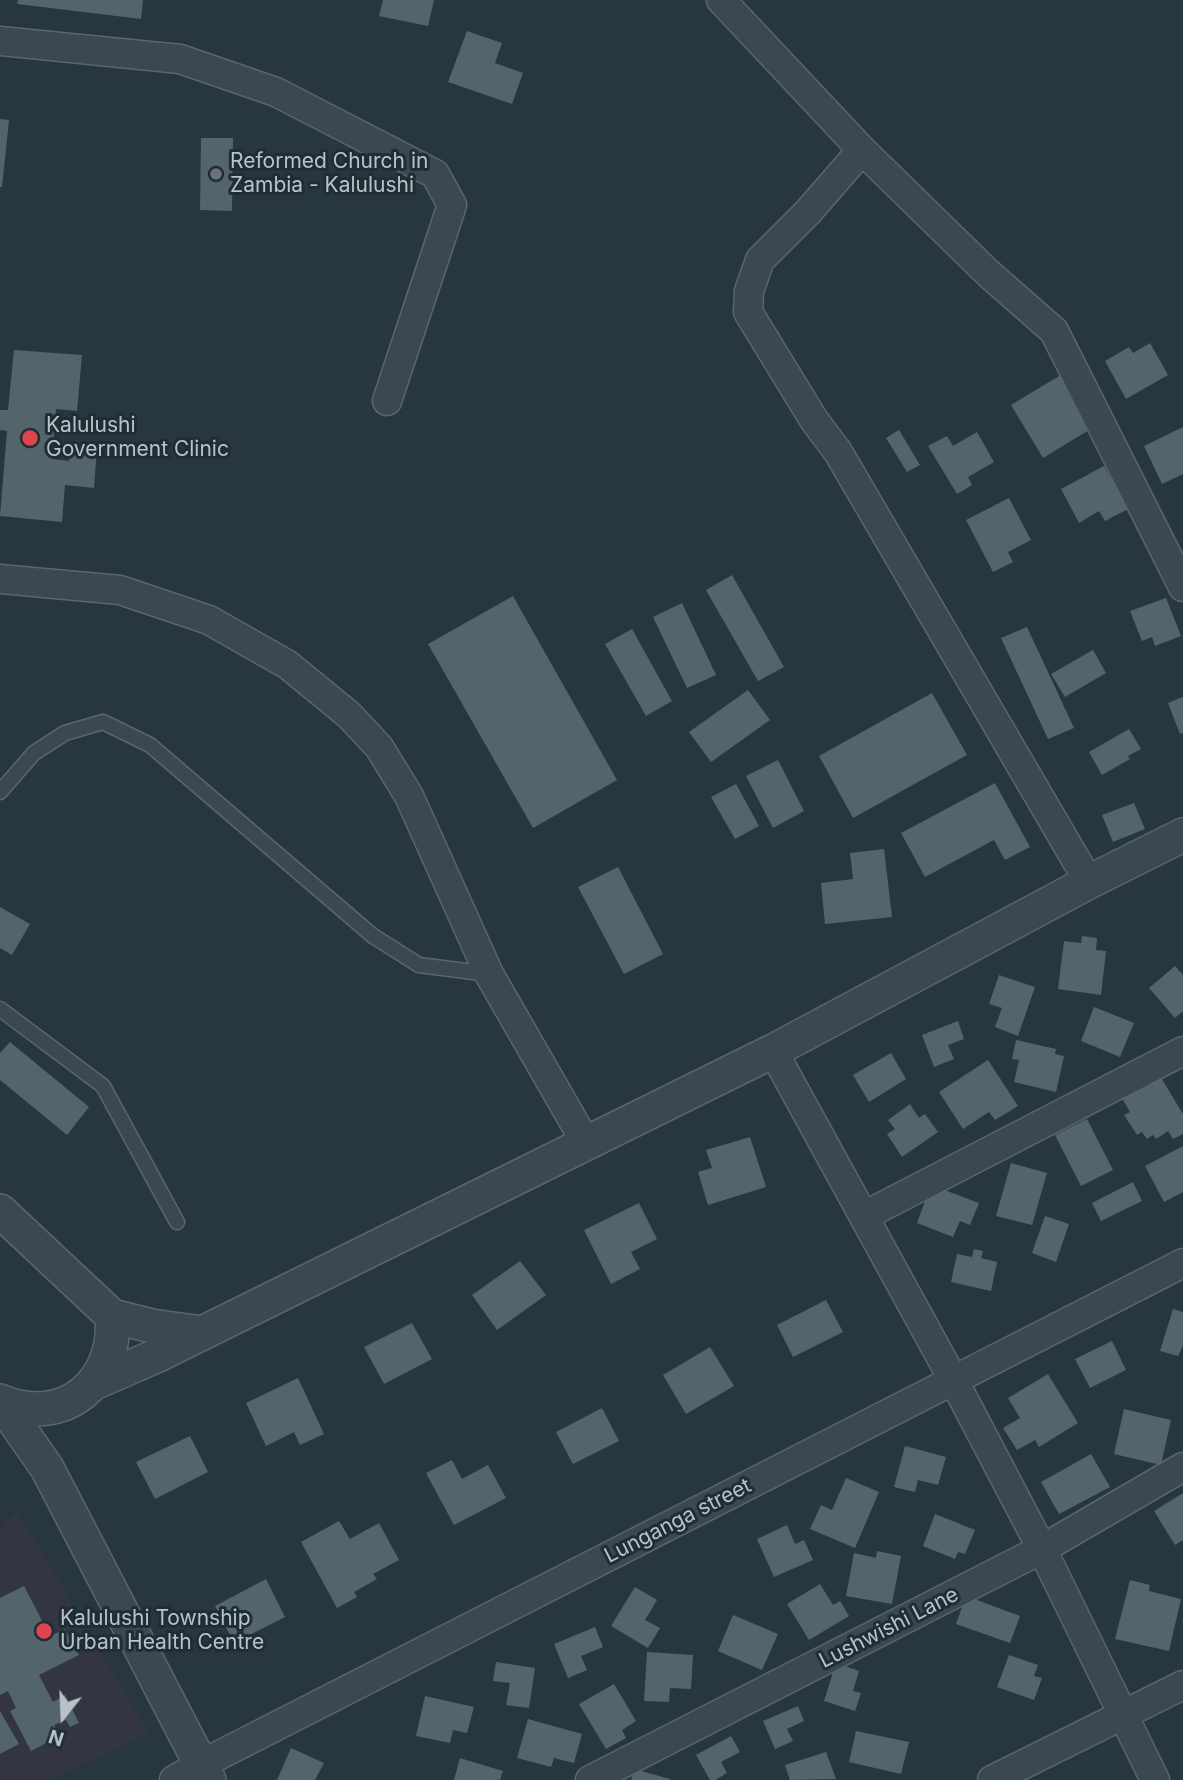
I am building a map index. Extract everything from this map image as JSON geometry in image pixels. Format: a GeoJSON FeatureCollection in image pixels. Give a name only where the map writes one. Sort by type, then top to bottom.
{"type":"FeatureCollection","features":[{"type":"Feature","properties":{"kind":"street"},"geometry":{"type":"LineString","coordinates":[[720,0],[862,150],[989,274],[1054,331],[1183,587]]}},
{"type":"Feature","properties":{"kind":"street"},"geometry":{"type":"LineString","coordinates":[[0,41],[180,59],[276,92],[435,174],[452,205],[387,401]]}},
{"type":"Feature","properties":{"kind":"street"},"geometry":{"type":"LineString","coordinates":[[862,150],[808,212],[760,260],[749,290],[748,312],[814,420],[838,452],[1089,882]]}},
{"type":"Feature","properties":{"kind":"street"},"geometry":{"type":"LineString","coordinates":[[0,579],[120,590],[209,620],[288,665],[349,715],[379,747],[409,796],[489,974],[586,1143]]}},
{"type":"Feature","properties":{"kind":"street"},"geometry":{"type":"LineString","coordinates":[[94,1382],[202,1333],[773,1051],[1089,882],[1183,835]]}},
{"type":"Feature","properties":{"kind":"street"},"geometry":{"type":"LineString","coordinates":[[773,1051],[954,1381],[1042,1549],[1155,1780]]}},
{"type":"Feature","properties":{"kind":"street"},"geometry":{"type":"LineString","coordinates":[[864,1216],[1183,1051]]}},
{"type":"Feature","properties":{"kind":"street"},"geometry":{"type":"LineString","coordinates":[[0,1211],[112,1315],[152,1326],[202,1333]]}},
{"type":"Feature","properties":{"kind":"street","name":"Lunganga street"},"geometry":{"type":"LineString","coordinates":[[195,1774],[1183,1263]]}},
{"type":"Feature","properties":{"kind":"street"},"geometry":{"type":"LineString","coordinates":[[0,1402],[31,1410],[62,1405],[76,1398],[94,1382],[107,1362],[112,1347],[112,1315]]}},
{"type":"Feature","properties":{"kind":"street"},"geometry":{"type":"LineString","coordinates":[[0,1402],[47,1468],[195,1774]]}},
{"type":"Feature","properties":{"kind":"street"},"geometry":{"type":"LineString","coordinates":[[47,1468],[49,1427],[62,1405]]}},
{"type":"Feature","properties":{"kind":"street","name":"Lushwishi Lane"},"geometry":{"type":"LineString","coordinates":[[590,1780],[1042,1549],[1183,1467]]}},
{"type":"Feature","properties":{"kind":"street"},"geometry":{"type":"LineString","coordinates":[[992,1780],[1183,1685]]}},
{"type":"Feature","properties":{"kind":"lane"},"geometry":{"type":"LineString","coordinates":[[0,792],[34,753],[65,733],[103,722],[150,745],[373,936],[419,965],[489,974]]}},
{"type":"Feature","properties":{"kind":"lane"},"geometry":{"type":"LineString","coordinates":[[0,1009],[103,1086],[177,1222]]}},
{"type":"Feature","properties":{"kind":"shaded area","name":"Kalulushi Township Urban Health Centre"},"geometry":{"type":"Polygon","coordinates":[[[17,1510],[149,1733],[51,1780],[0,1780],[0,1528],[17,1510]]]}},
{"type":"Feature","properties":{"kind":"building"},"geometry":{"type":"Polygon","coordinates":[[[18,0],[143,0],[141,19],[17,4],[18,0]]]}},
{"type":"Feature","properties":{"kind":"building"},"geometry":{"type":"Polygon","coordinates":[[[383,0],[434,0],[428,26],[379,16],[383,0]]]}},
{"type":"Feature","properties":{"kind":"building"},"geometry":{"type":"Polygon","coordinates":[[[467,31],[502,43],[495,63],[523,73],[512,104],[448,82],[467,31]]]}},
{"type":"Feature","properties":{"kind":"building"},"geometry":{"type":"Polygon","coordinates":[[[0,119],[9,120],[2,187],[0,187],[0,119]]]}},
{"type":"Feature","properties":{"kind":"building","name":"Reformed Church in Zambia - Kalulushi"},"geometry":{"type":"Polygon","coordinates":[[[201,138],[233,138],[232,211],[200,210],[201,138]]]}},
{"type":"Feature","properties":{"kind":"building"},"geometry":{"type":"Polygon","coordinates":[[[1150,343],[1168,375],[1126,399],[1105,361],[1129,347],[1133,353],[1150,343]]]}},
{"type":"Feature","properties":{"kind":"building","name":"Kalulushi Government Clinic"},"geometry":{"type":"Polygon","coordinates":[[[14,350],[82,355],[77,411],[56,409],[52,459],[69,461],[70,445],[97,448],[94,488],[65,485],[62,522],[0,516],[7,431],[0,430],[0,410],[8,410],[14,350]]]}},
{"type":"Feature","properties":{"kind":"building"},"geometry":{"type":"Polygon","coordinates":[[[1069,370],[1094,427],[1043,458],[1011,405],[1069,370]]]}},
{"type":"Feature","properties":{"kind":"building"},"geometry":{"type":"Polygon","coordinates":[[[1183,427],[1183,474],[1162,484],[1144,446],[1183,427]]]}},
{"type":"Feature","properties":{"kind":"building"},"geometry":{"type":"Polygon","coordinates":[[[899,430],[920,465],[907,472],[886,438],[899,430]]]}},
{"type":"Feature","properties":{"kind":"building"},"geometry":{"type":"Polygon","coordinates":[[[977,432],[994,462],[968,477],[972,485],[957,494],[928,446],[947,436],[953,446],[977,432]]]}},
{"type":"Feature","properties":{"kind":"building"},"geometry":{"type":"Polygon","coordinates":[[[1104,466],[1128,509],[1105,521],[1099,511],[1079,523],[1061,489],[1104,466]]]}},
{"type":"Feature","properties":{"kind":"building"},"geometry":{"type":"Polygon","coordinates":[[[1009,498],[1031,540],[1008,552],[1013,562],[993,572],[966,520],[1009,498]]]}},
{"type":"Feature","properties":{"kind":"building"},"geometry":{"type":"Polygon","coordinates":[[[732,575],[784,667],[758,681],[706,590],[732,575]]]}},
{"type":"Feature","properties":{"kind":"building"},"geometry":{"type":"Polygon","coordinates":[[[513,596],[617,780],[533,828],[428,644],[513,596]]]}},
{"type":"Feature","properties":{"kind":"building"},"geometry":{"type":"Polygon","coordinates":[[[1166,598],[1181,636],[1155,646],[1152,637],[1142,641],[1130,611],[1166,598]]]}},
{"type":"Feature","properties":{"kind":"building"},"geometry":{"type":"Polygon","coordinates":[[[682,603],[716,675],[687,688],[653,617],[682,603]]]}},
{"type":"Feature","properties":{"kind":"building"},"geometry":{"type":"Polygon","coordinates":[[[1027,627],[1074,728],[1048,739],[1001,638],[1027,627]]]}},
{"type":"Feature","properties":{"kind":"building"},"geometry":{"type":"Polygon","coordinates":[[[632,629],[672,701],[646,716],[605,644],[632,629]]]}},
{"type":"Feature","properties":{"kind":"building"},"geometry":{"type":"Polygon","coordinates":[[[1093,650],[1106,673],[1065,697],[1051,674],[1093,650]]]}},
{"type":"Feature","properties":{"kind":"building"},"geometry":{"type":"Polygon","coordinates":[[[748,690],[770,720],[711,762],[689,732],[748,690]]]}},
{"type":"Feature","properties":{"kind":"building"},"geometry":{"type":"Polygon","coordinates":[[[932,693],[967,755],[853,818],[819,756],[932,693]]]}},
{"type":"Feature","properties":{"kind":"building"},"geometry":{"type":"Polygon","coordinates":[[[1183,697],[1183,733],[1180,734],[1168,703],[1183,697]]]}},
{"type":"Feature","properties":{"kind":"building"},"geometry":{"type":"Polygon","coordinates":[[[1129,729],[1141,749],[1128,756],[1130,759],[1102,775],[1089,752],[1129,729]]]}},
{"type":"Feature","properties":{"kind":"building"},"geometry":{"type":"Polygon","coordinates":[[[778,760],[804,811],[773,828],[746,776],[778,760]]]}},
{"type":"Feature","properties":{"kind":"building"},"geometry":{"type":"Polygon","coordinates":[[[995,783],[1030,847],[1005,860],[994,840],[925,877],[901,833],[995,783]]]}},
{"type":"Feature","properties":{"kind":"building"},"geometry":{"type":"Polygon","coordinates":[[[736,784],[759,826],[735,839],[711,797],[736,784]]]}},
{"type":"Feature","properties":{"kind":"building"},"geometry":{"type":"Polygon","coordinates":[[[1134,803],[1145,829],[1113,842],[1102,815],[1134,803]]]}},
{"type":"Feature","properties":{"kind":"building"},"geometry":{"type":"Polygon","coordinates":[[[884,849],[892,917],[825,924],[821,883],[853,879],[850,853],[884,849]]]}},
{"type":"Feature","properties":{"kind":"building"},"geometry":{"type":"Polygon","coordinates":[[[618,867],[663,954],[624,974],[578,887],[618,867]]]}},
{"type":"Feature","properties":{"kind":"building"},"geometry":{"type":"Polygon","coordinates":[[[0,907],[30,924],[12,955],[0,948],[0,907]]]}},
{"type":"Feature","properties":{"kind":"building"},"geometry":{"type":"Polygon","coordinates":[[[1082,936],[1097,938],[1096,950],[1106,951],[1101,995],[1058,989],[1064,941],[1081,943],[1082,936]]]}},
{"type":"Feature","properties":{"kind":"building"},"geometry":{"type":"Polygon","coordinates":[[[1175,966],[1183,975],[1183,1011],[1175,1018],[1149,988],[1175,966]]]}},
{"type":"Feature","properties":{"kind":"building"},"geometry":{"type":"Polygon","coordinates":[[[999,975],[1035,987],[1018,1036],[995,1027],[1002,1008],[989,1004],[999,975]]]}},
{"type":"Feature","properties":{"kind":"building"},"geometry":{"type":"Polygon","coordinates":[[[1094,1007],[1134,1023],[1120,1057],[1081,1041],[1094,1007]]]}},
{"type":"Feature","properties":{"kind":"building"},"geometry":{"type":"Polygon","coordinates":[[[958,1021],[964,1039],[948,1045],[954,1059],[934,1067],[922,1035],[958,1021]]]}},
{"type":"Feature","properties":{"kind":"building"},"geometry":{"type":"Polygon","coordinates":[[[1016,1040],[1056,1049],[1055,1054],[1064,1056],[1056,1092],[1014,1082],[1019,1060],[1012,1059],[1016,1040]]]}},
{"type":"Feature","properties":{"kind":"building"},"geometry":{"type":"Polygon","coordinates":[[[10,1042],[89,1107],[67,1135],[0,1080],[0,1053],[10,1042]]]}},
{"type":"Feature","properties":{"kind":"building"},"geometry":{"type":"Polygon","coordinates":[[[891,1053],[906,1079],[869,1102],[853,1075],[891,1053]]]}},
{"type":"Feature","properties":{"kind":"building"},"geometry":{"type":"Polygon","coordinates":[[[988,1060],[1018,1106],[995,1120],[989,1112],[963,1129],[939,1092],[988,1060]]]}},
{"type":"Feature","properties":{"kind":"building"},"geometry":{"type":"Polygon","coordinates":[[[1160,1076],[1183,1114],[1183,1134],[1173,1139],[1168,1131],[1156,1139],[1153,1135],[1147,1139],[1142,1132],[1137,1135],[1124,1115],[1130,1112],[1122,1098],[1160,1076]]]}},
{"type":"Feature","properties":{"kind":"building"},"geometry":{"type":"Polygon","coordinates":[[[910,1104],[919,1118],[925,1114],[938,1132],[902,1157],[887,1134],[895,1129],[888,1120],[910,1104]]]}},
{"type":"Feature","properties":{"kind":"building"},"geometry":{"type":"Polygon","coordinates":[[[1087,1119],[1113,1170],[1081,1186],[1055,1135],[1087,1119]]]}},
{"type":"Feature","properties":{"kind":"building"},"geometry":{"type":"Polygon","coordinates":[[[750,1137],[766,1187],[708,1205],[698,1172],[712,1168],[706,1150],[750,1137]]]}},
{"type":"Feature","properties":{"kind":"building"},"geometry":{"type":"Polygon","coordinates":[[[1183,1146],[1183,1192],[1164,1202],[1145,1166],[1183,1146]]]}},
{"type":"Feature","properties":{"kind":"building"},"geometry":{"type":"Polygon","coordinates":[[[1011,1163],[1047,1173],[1032,1225],[996,1216],[1011,1163]]]}},
{"type":"Feature","properties":{"kind":"building"},"geometry":{"type":"Polygon","coordinates":[[[1133,1182],[1142,1201],[1101,1221],[1092,1203],[1133,1182]]]}},
{"type":"Feature","properties":{"kind":"building"},"geometry":{"type":"Polygon","coordinates":[[[931,1185],[979,1203],[970,1225],[960,1221],[953,1237],[917,1223],[931,1185]]]}},
{"type":"Feature","properties":{"kind":"building"},"geometry":{"type":"Polygon","coordinates":[[[639,1203],[657,1239],[631,1252],[640,1269],[611,1284],[584,1230],[639,1203]]]}},
{"type":"Feature","properties":{"kind":"building"},"geometry":{"type":"Polygon","coordinates":[[[1045,1216],[1069,1224],[1056,1262],[1032,1253],[1045,1216]]]}},
{"type":"Feature","properties":{"kind":"building"},"geometry":{"type":"Polygon","coordinates":[[[974,1249],[983,1251],[981,1258],[997,1262],[991,1291],[951,1282],[957,1254],[972,1257],[974,1249]]]}},
{"type":"Feature","properties":{"kind":"building"},"geometry":{"type":"Polygon","coordinates":[[[520,1261],[546,1295],[497,1330],[472,1295],[520,1261]]]}},
{"type":"Feature","properties":{"kind":"building"},"geometry":{"type":"Polygon","coordinates":[[[826,1300],[843,1332],[793,1357],[777,1325],[826,1300]]]}},
{"type":"Feature","properties":{"kind":"building"},"geometry":{"type":"Polygon","coordinates":[[[1173,1309],[1183,1312],[1183,1345],[1178,1356],[1160,1351],[1173,1309]]]}},
{"type":"Feature","properties":{"kind":"building"},"geometry":{"type":"Polygon","coordinates":[[[412,1323],[432,1359],[384,1384],[364,1347],[412,1323]]]}},
{"type":"Feature","properties":{"kind":"building"},"geometry":{"type":"Polygon","coordinates":[[[1112,1341],[1126,1370],[1090,1388],[1075,1359],[1112,1341]]]}},
{"type":"Feature","properties":{"kind":"building"},"geometry":{"type":"Polygon","coordinates":[[[710,1347],[734,1386],[686,1414],[663,1375],[710,1347]]]}},
{"type":"Feature","properties":{"kind":"building"},"geometry":{"type":"Polygon","coordinates":[[[1048,1374],[1078,1423],[1039,1447],[1035,1440],[1017,1450],[1003,1428],[1020,1418],[1008,1398],[1048,1374]]]}},
{"type":"Feature","properties":{"kind":"building"},"geometry":{"type":"Polygon","coordinates":[[[298,1378],[324,1434],[300,1445],[294,1432],[266,1446],[246,1403],[298,1378]]]}},
{"type":"Feature","properties":{"kind":"building"},"geometry":{"type":"Polygon","coordinates":[[[602,1408],[619,1441],[573,1464],[556,1432],[602,1408]]]}},
{"type":"Feature","properties":{"kind":"building"},"geometry":{"type":"Polygon","coordinates":[[[1124,1409],[1171,1420],[1161,1465],[1114,1454],[1124,1409]]]}},
{"type":"Feature","properties":{"kind":"building"},"geometry":{"type":"Polygon","coordinates":[[[190,1436],[208,1472],[155,1499],[136,1462],[190,1436]]]}},
{"type":"Feature","properties":{"kind":"building"},"geometry":{"type":"Polygon","coordinates":[[[905,1446],[946,1457],[938,1485],[918,1480],[915,1492],[894,1487],[905,1446]]]}},
{"type":"Feature","properties":{"kind":"building"},"geometry":{"type":"Polygon","coordinates":[[[1091,1454],[1110,1487],[1059,1514],[1041,1482],[1091,1454]]]}},
{"type":"Feature","properties":{"kind":"building"},"geometry":{"type":"Polygon","coordinates":[[[452,1460],[462,1479],[488,1465],[506,1498],[454,1525],[426,1473],[452,1460]]]}},
{"type":"Feature","properties":{"kind":"building"},"geometry":{"type":"Polygon","coordinates":[[[846,1478],[879,1492],[855,1548],[810,1529],[821,1505],[832,1510],[846,1478]]]}},
{"type":"Feature","properties":{"kind":"building"},"geometry":{"type":"Polygon","coordinates":[[[1183,1493],[1183,1540],[1175,1545],[1154,1511],[1183,1493]]]}},
{"type":"Feature","properties":{"kind":"building"},"geometry":{"type":"Polygon","coordinates":[[[935,1514],[975,1530],[965,1554],[958,1552],[955,1559],[923,1546],[935,1514]]]}},
{"type":"Feature","properties":{"kind":"building"},"geometry":{"type":"Polygon","coordinates":[[[339,1521],[350,1539],[379,1523],[399,1560],[373,1574],[377,1579],[354,1592],[357,1597],[337,1608],[301,1542],[339,1521]]]}},
{"type":"Feature","properties":{"kind":"building"},"geometry":{"type":"Polygon","coordinates":[[[787,1525],[795,1544],[804,1540],[813,1560],[774,1577],[757,1539],[787,1525]]]}},
{"type":"Feature","properties":{"kind":"building"},"geometry":{"type":"Polygon","coordinates":[[[877,1551],[901,1556],[892,1604],[846,1596],[854,1553],[876,1558],[877,1551]]]}},
{"type":"Feature","properties":{"kind":"building"},"geometry":{"type":"Polygon","coordinates":[[[266,1579],[285,1617],[234,1643],[215,1606],[266,1579]]]}},
{"type":"Feature","properties":{"kind":"building"},"geometry":{"type":"Polygon","coordinates":[[[1130,1580],[1150,1585],[1149,1591],[1181,1599],[1169,1651],[1115,1639],[1130,1580]]]}},
{"type":"Feature","properties":{"kind":"building"},"geometry":{"type":"Polygon","coordinates":[[[820,1584],[833,1605],[840,1601],[849,1616],[809,1640],[787,1604],[820,1584]]]}},
{"type":"Feature","properties":{"kind":"building"},"geometry":{"type":"Polygon","coordinates":[[[24,1586],[50,1636],[65,1629],[79,1655],[39,1675],[53,1702],[65,1695],[79,1723],[70,1727],[66,1720],[54,1725],[60,1736],[31,1751],[10,1711],[16,1708],[8,1691],[0,1695],[0,1598],[24,1586]]]}},
{"type":"Feature","properties":{"kind":"building"},"geometry":{"type":"Polygon","coordinates":[[[635,1587],[657,1600],[645,1620],[660,1628],[648,1648],[611,1626],[635,1587]]]}},
{"type":"Feature","properties":{"kind":"building"},"geometry":{"type":"Polygon","coordinates":[[[966,1596],[1020,1616],[1010,1643],[956,1624],[966,1596]]]}},
{"type":"Feature","properties":{"kind":"building"},"geometry":{"type":"Polygon","coordinates":[[[733,1615],[778,1634],[762,1670],[718,1651],[733,1615]]]}},
{"type":"Feature","properties":{"kind":"building"},"geometry":{"type":"Polygon","coordinates":[[[595,1627],[603,1647],[581,1656],[587,1670],[568,1678],[554,1644],[595,1627]]]}},
{"type":"Feature","properties":{"kind":"building"},"geometry":{"type":"Polygon","coordinates":[[[647,1652],[693,1655],[691,1689],[670,1688],[669,1702],[644,1701],[647,1652]]]}},
{"type":"Feature","properties":{"kind":"building"},"geometry":{"type":"Polygon","coordinates":[[[1009,1655],[1038,1665],[1034,1676],[1042,1678],[1034,1700],[997,1687],[1009,1655]]]}},
{"type":"Feature","properties":{"kind":"building"},"geometry":{"type":"Polygon","coordinates":[[[496,1662],[535,1668],[529,1708],[506,1705],[510,1683],[493,1681],[496,1662]]]}},
{"type":"Feature","properties":{"kind":"building"},"geometry":{"type":"Polygon","coordinates":[[[836,1663],[859,1671],[853,1691],[861,1693],[855,1711],[824,1701],[836,1663]]]}},
{"type":"Feature","properties":{"kind":"building"},"geometry":{"type":"Polygon","coordinates":[[[614,1684],[636,1721],[622,1730],[626,1738],[606,1749],[579,1704],[614,1684]]]}},
{"type":"Feature","properties":{"kind":"building"},"geometry":{"type":"Polygon","coordinates":[[[425,1696],[474,1707],[467,1733],[453,1730],[450,1743],[416,1736],[425,1696]]]}},
{"type":"Feature","properties":{"kind":"building"},"geometry":{"type":"Polygon","coordinates":[[[798,1706],[804,1721],[787,1729],[793,1741],[775,1749],[763,1721],[798,1706]]]}},
{"type":"Feature","properties":{"kind":"building"},"geometry":{"type":"Polygon","coordinates":[[[0,1711],[19,1744],[0,1754],[0,1711]]]}},
{"type":"Feature","properties":{"kind":"building"},"geometry":{"type":"Polygon","coordinates":[[[528,1719],[582,1734],[574,1763],[554,1758],[551,1767],[517,1758],[528,1719]]]}},
{"type":"Feature","properties":{"kind":"building"},"geometry":{"type":"Polygon","coordinates":[[[856,1731],[909,1742],[901,1774],[849,1762],[856,1731]]]}},
{"type":"Feature","properties":{"kind":"building"},"geometry":{"type":"Polygon","coordinates":[[[731,1736],[740,1752],[721,1762],[727,1773],[710,1780],[696,1755],[731,1736]]]}},
{"type":"Feature","properties":{"kind":"building"},"geometry":{"type":"Polygon","coordinates":[[[291,1748],[324,1763],[315,1780],[277,1780],[291,1748]]]}},
{"type":"Feature","properties":{"kind":"building"},"geometry":{"type":"Polygon","coordinates":[[[826,1752],[836,1779],[790,1780],[785,1765],[826,1752]]]}},
{"type":"Feature","properties":{"kind":"building"},"geometry":{"type":"Polygon","coordinates":[[[460,1758],[503,1771],[500,1780],[454,1780],[460,1758]]]}},
{"type":"Feature","properties":{"kind":"building"},"geometry":{"type":"Polygon","coordinates":[[[634,1769],[670,1779],[670,1780],[631,1780],[634,1769]]]}},
{"type":"Feature","properties":{"kind":"place","name":"Reformed Church in Zambia - Kalulushi"},"geometry":{"type":"Point","coordinates":[216,174]}},
{"type":"Feature","properties":{"kind":"place","name":"Kalulushi Government Clinic"},"geometry":{"type":"Point","coordinates":[30,438]}},
{"type":"Feature","properties":{"kind":"place","name":"Kalulushi Township Urban Health Centre"},"geometry":{"type":"Point","coordinates":[44,1631]}}]}
